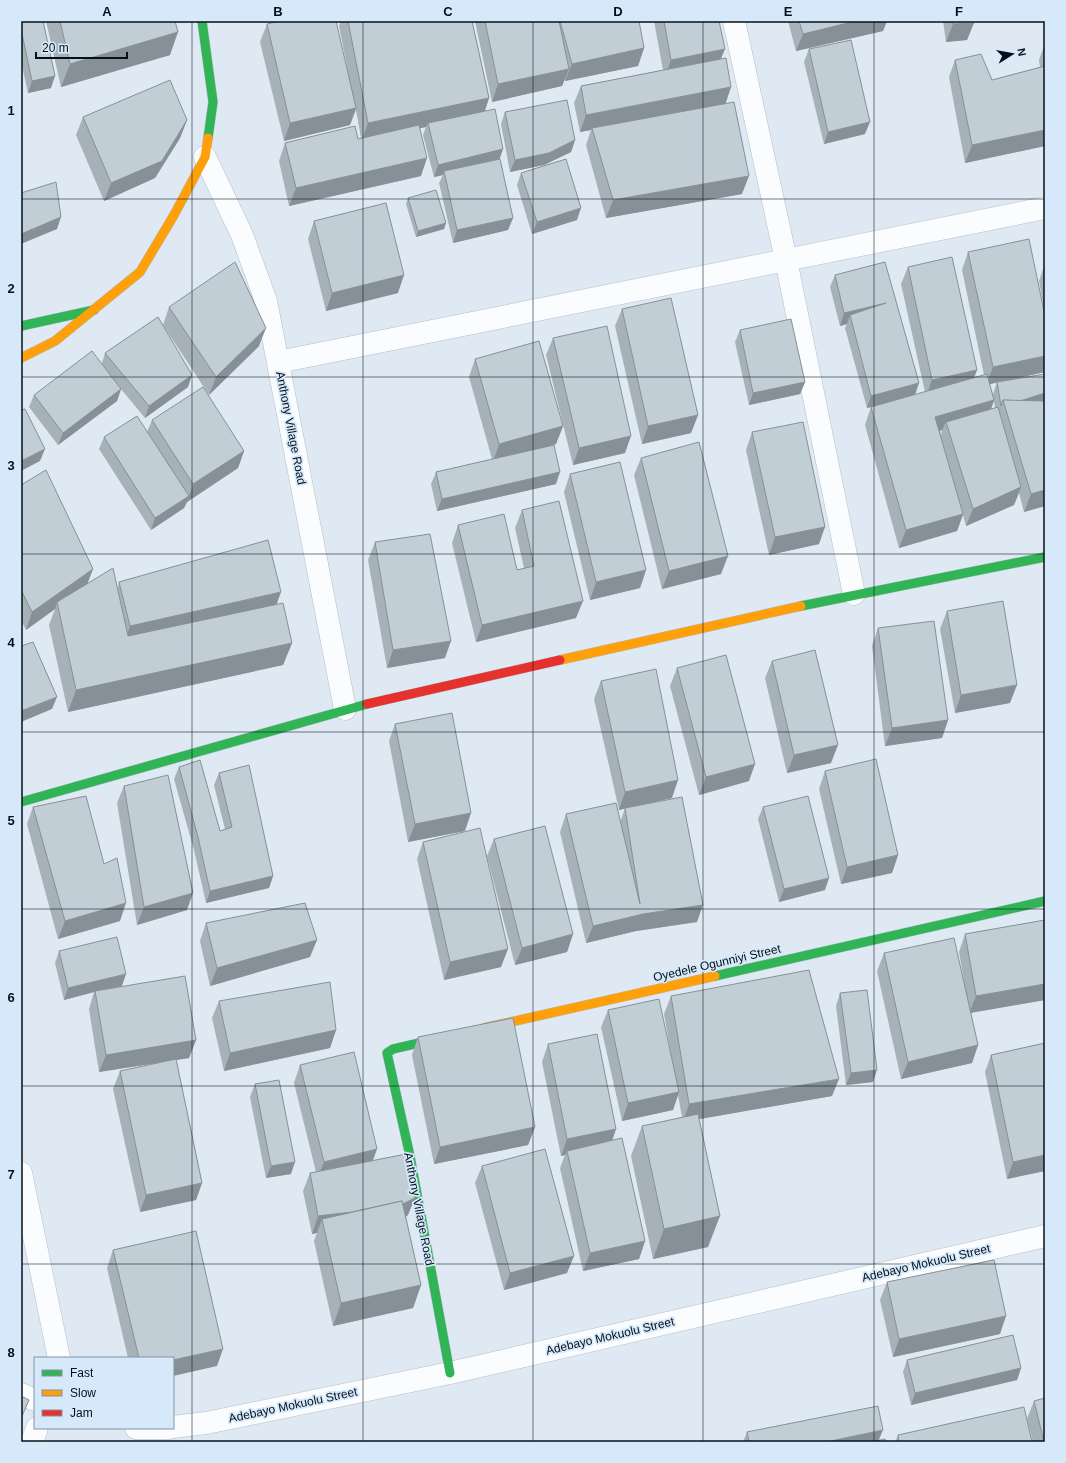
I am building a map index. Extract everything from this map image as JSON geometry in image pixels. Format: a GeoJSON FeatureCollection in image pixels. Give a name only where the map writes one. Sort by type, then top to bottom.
{"type":"FeatureCollection","features":[{"type":"Feature","properties":{"kind":"main road"},"geometry":{"type":"LineString","coordinates":[[21,358],[55,341],[140,272],[174,215],[205,157],[213,102],[202,21]]}},
{"type":"Feature","properties":{"kind":"main road"},"geometry":{"type":"LineString","coordinates":[[21,326],[94,310]]}},
{"type":"Feature","properties":{"kind":"main road"},"geometry":{"type":"LineString","coordinates":[[21,802],[346,709],[854,594],[1045,558]]}},
{"type":"Feature","properties":{"kind":"main road","name":"Oyedele Ogunniyi Street"},"geometry":{"type":"LineString","coordinates":[[471,1031],[1045,902]]}},
{"type":"Feature","properties":{"kind":"main road","name":"Anthony Village Road"},"geometry":{"type":"LineString","coordinates":[[450,1373],[410,1156],[387,1052],[393,1049],[456,1035]]}},
{"type":"Feature","properties":{"kind":"street"},"geometry":{"type":"LineString","coordinates":[[734,21],[786,260],[854,594]]}},
{"type":"Feature","properties":{"kind":"street","name":"Anthony Village Road"},"geometry":{"type":"LineString","coordinates":[[205,157],[242,235],[266,301],[346,709]]}},
{"type":"Feature","properties":{"kind":"street"},"geometry":{"type":"LineString","coordinates":[[278,362],[1045,208]]}},
{"type":"Feature","properties":{"kind":"street"},"geometry":{"type":"LineString","coordinates":[[21,1173],[59,1357]]}},
{"type":"Feature","properties":{"kind":"street","name":"Adebayo Mokuolu Street"},"geometry":{"type":"LineString","coordinates":[[174,1427],[206,1423],[450,1373],[1045,1236]]}},
{"type":"Feature","properties":{"kind":"street"},"geometry":{"type":"LineString","coordinates":[[21,1394],[34,1400]]}},
{"type":"Feature","properties":{"kind":"street"},"geometry":{"type":"LineString","coordinates":[[32,1442],[37,1429]]}},
{"type":"Feature","properties":{"kind":"building"},"geometry":{"type":"Polygon","coordinates":[[[21,21],[43,21],[55,76],[32,81],[21,29],[21,21]]]}},
{"type":"Feature","properties":{"kind":"building"},"geometry":{"type":"Polygon","coordinates":[[[60,21],[175,21],[178,32],[70,64],[60,21]]]}},
{"type":"Feature","properties":{"kind":"building"},"geometry":{"type":"Polygon","coordinates":[[[280,21],[336,21],[356,108],[290,123],[267,24],[280,21]]]}},
{"type":"Feature","properties":{"kind":"building"},"geometry":{"type":"Polygon","coordinates":[[[348,21],[472,21],[489,98],[368,123],[348,21]]]}},
{"type":"Feature","properties":{"kind":"building"},"geometry":{"type":"Polygon","coordinates":[[[485,21],[559,21],[569,69],[498,84],[485,21]]]}},
{"type":"Feature","properties":{"kind":"building"},"geometry":{"type":"Polygon","coordinates":[[[560,21],[639,21],[644,48],[572,64],[560,21]]]}},
{"type":"Feature","properties":{"kind":"building"},"geometry":{"type":"Polygon","coordinates":[[[664,21],[719,21],[725,49],[671,60],[664,21]]]}},
{"type":"Feature","properties":{"kind":"building"},"geometry":{"type":"Polygon","coordinates":[[[799,21],[856,21],[803,34],[799,21]]]}},
{"type":"Feature","properties":{"kind":"building"},"geometry":{"type":"Polygon","coordinates":[[[952,21],[973,21],[974,23],[953,24],[952,21]]]}},
{"type":"Feature","properties":{"kind":"building"},"geometry":{"type":"Polygon","coordinates":[[[851,40],[870,122],[828,132],[809,49],[851,40]]]}},
{"type":"Feature","properties":{"kind":"building"},"geometry":{"type":"Polygon","coordinates":[[[981,54],[992,80],[1045,66],[1045,130],[972,145],[955,60],[981,54]]]}},
{"type":"Feature","properties":{"kind":"building"},"geometry":{"type":"Polygon","coordinates":[[[726,58],[731,87],[586,115],[581,86],[726,58]]]}},
{"type":"Feature","properties":{"kind":"building"},"geometry":{"type":"Polygon","coordinates":[[[170,80],[187,120],[162,161],[111,183],[83,117],[170,80]]]}},
{"type":"Feature","properties":{"kind":"building"},"geometry":{"type":"Polygon","coordinates":[[[567,100],[575,140],[549,153],[515,160],[505,112],[567,100]]]}},
{"type":"Feature","properties":{"kind":"building"},"geometry":{"type":"Polygon","coordinates":[[[734,102],[749,176],[613,200],[592,128],[734,102]]]}},
{"type":"Feature","properties":{"kind":"building"},"geometry":{"type":"Polygon","coordinates":[[[495,109],[503,149],[438,165],[428,123],[495,109]]]}},
{"type":"Feature","properties":{"kind":"building"},"geometry":{"type":"Polygon","coordinates":[[[419,125],[427,158],[296,188],[285,143],[355,126],[358,139],[419,125]]]}},
{"type":"Feature","properties":{"kind":"building"},"geometry":{"type":"Polygon","coordinates":[[[500,159],[513,218],[457,230],[444,171],[500,159]]]}},
{"type":"Feature","properties":{"kind":"building"},"geometry":{"type":"Polygon","coordinates":[[[566,159],[581,208],[537,222],[521,173],[566,159]]]}},
{"type":"Feature","properties":{"kind":"building"},"geometry":{"type":"Polygon","coordinates":[[[56,182],[61,217],[21,234],[21,193],[56,182]]]}},
{"type":"Feature","properties":{"kind":"building"},"geometry":{"type":"Polygon","coordinates":[[[436,190],[446,223],[418,231],[408,198],[436,190]]]}},
{"type":"Feature","properties":{"kind":"building"},"geometry":{"type":"Polygon","coordinates":[[[386,203],[404,275],[332,293],[314,221],[386,203]]]}},
{"type":"Feature","properties":{"kind":"building"},"geometry":{"type":"Polygon","coordinates":[[[1029,239],[1045,316],[1045,356],[993,367],[968,252],[1029,239]]]}},
{"type":"Feature","properties":{"kind":"building"},"geometry":{"type":"Polygon","coordinates":[[[952,257],[977,370],[932,380],[908,267],[952,257]]]}},
{"type":"Feature","properties":{"kind":"building"},"geometry":{"type":"Polygon","coordinates":[[[235,262],[266,328],[216,377],[169,307],[235,262]]]}},
{"type":"Feature","properties":{"kind":"building"},"geometry":{"type":"Polygon","coordinates":[[[885,262],[919,383],[871,396],[850,315],[886,303],[844,313],[835,275],[885,262]]]}},
{"type":"Feature","properties":{"kind":"building"},"geometry":{"type":"Polygon","coordinates":[[[671,298],[698,415],[648,426],[622,309],[671,298]]]}},
{"type":"Feature","properties":{"kind":"building"},"geometry":{"type":"Polygon","coordinates":[[[158,317],[192,375],[149,406],[105,353],[158,317]]]}},
{"type":"Feature","properties":{"kind":"building"},"geometry":{"type":"Polygon","coordinates":[[[791,319],[805,382],[753,393],[740,330],[791,319]]]}},
{"type":"Feature","properties":{"kind":"building"},"geometry":{"type":"Polygon","coordinates":[[[607,326],[631,436],[579,448],[553,338],[607,326]]]}},
{"type":"Feature","properties":{"kind":"building"},"geometry":{"type":"Polygon","coordinates":[[[539,341],[563,426],[499,444],[475,359],[539,341]]]}},
{"type":"Feature","properties":{"kind":"building"},"geometry":{"type":"Polygon","coordinates":[[[92,351],[121,389],[63,433],[34,395],[92,351]]]}},
{"type":"Feature","properties":{"kind":"building"},"geometry":{"type":"Polygon","coordinates":[[[987,374],[994,400],[935,417],[963,514],[906,530],[871,407],[987,374]]]}},
{"type":"Feature","properties":{"kind":"building"},"geometry":{"type":"Polygon","coordinates":[[[1045,374],[1045,393],[1020,401],[1003,400],[1001,406],[997,382],[1045,374]]]}},
{"type":"Feature","properties":{"kind":"building"},"geometry":{"type":"Polygon","coordinates":[[[203,387],[244,451],[193,484],[152,420],[203,387]]]}},
{"type":"Feature","properties":{"kind":"building"},"geometry":{"type":"Polygon","coordinates":[[[1003,400],[1045,401],[1045,490],[1031,494],[1003,400]]]}},
{"type":"Feature","properties":{"kind":"building"},"geometry":{"type":"Polygon","coordinates":[[[998,407],[1021,487],[973,509],[946,422],[998,407]]]}},
{"type":"Feature","properties":{"kind":"building"},"geometry":{"type":"Polygon","coordinates":[[[25,409],[45,449],[21,461],[21,410],[25,409]]]}},
{"type":"Feature","properties":{"kind":"building"},"geometry":{"type":"Polygon","coordinates":[[[137,416],[189,496],[155,518],[104,437],[137,416]]]}},
{"type":"Feature","properties":{"kind":"building"},"geometry":{"type":"Polygon","coordinates":[[[803,422],[825,527],[775,537],[752,432],[803,422]]]}},
{"type":"Feature","properties":{"kind":"building"},"geometry":{"type":"Polygon","coordinates":[[[699,442],[728,556],[669,571],[641,458],[699,442]]]}},
{"type":"Feature","properties":{"kind":"building"},"geometry":{"type":"Polygon","coordinates":[[[554,445],[560,472],[442,499],[436,472],[554,445]]]}},
{"type":"Feature","properties":{"kind":"building"},"geometry":{"type":"Polygon","coordinates":[[[620,462],[646,570],[596,582],[570,474],[620,462]]]}},
{"type":"Feature","properties":{"kind":"building"},"geometry":{"type":"Polygon","coordinates":[[[46,470],[93,569],[32,612],[21,590],[21,485],[46,470]]]}},
{"type":"Feature","properties":{"kind":"building"},"geometry":{"type":"Polygon","coordinates":[[[559,501],[583,601],[482,625],[458,525],[504,514],[517,570],[534,566],[522,510],[559,501]]]}},
{"type":"Feature","properties":{"kind":"building"},"geometry":{"type":"Polygon","coordinates":[[[430,534],[451,641],[393,650],[375,542],[430,534]]]}},
{"type":"Feature","properties":{"kind":"building"},"geometry":{"type":"Polygon","coordinates":[[[268,540],[281,592],[130,626],[119,582],[268,540]]]}},
{"type":"Feature","properties":{"kind":"building"},"geometry":{"type":"Polygon","coordinates":[[[113,568],[128,636],[283,603],[292,643],[76,690],[57,602],[113,568]]]}},
{"type":"Feature","properties":{"kind":"building"},"geometry":{"type":"Polygon","coordinates":[[[1003,601],[1017,685],[961,695],[947,611],[1003,601]]]}},
{"type":"Feature","properties":{"kind":"building"},"geometry":{"type":"Polygon","coordinates":[[[934,621],[948,720],[892,728],[878,628],[934,621]]]}},
{"type":"Feature","properties":{"kind":"building"},"geometry":{"type":"Polygon","coordinates":[[[33,642],[57,697],[21,711],[21,646],[33,642]]]}},
{"type":"Feature","properties":{"kind":"building"},"geometry":{"type":"Polygon","coordinates":[[[815,650],[838,745],[794,755],[772,661],[815,650]]]}},
{"type":"Feature","properties":{"kind":"building"},"geometry":{"type":"Polygon","coordinates":[[[726,655],[755,764],[706,777],[677,668],[726,655]]]}},
{"type":"Feature","properties":{"kind":"building"},"geometry":{"type":"Polygon","coordinates":[[[656,669],[678,780],[625,792],[601,681],[656,669]]]}},
{"type":"Feature","properties":{"kind":"building"},"geometry":{"type":"Polygon","coordinates":[[[452,713],[471,813],[415,824],[395,724],[452,713]]]}},
{"type":"Feature","properties":{"kind":"building"},"geometry":{"type":"Polygon","coordinates":[[[876,759],[898,855],[847,867],[825,771],[876,759]]]}},
{"type":"Feature","properties":{"kind":"building"},"geometry":{"type":"Polygon","coordinates":[[[200,760],[220,831],[232,827],[219,773],[249,765],[273,876],[210,891],[198,837],[179,767],[200,760]]]}},
{"type":"Feature","properties":{"kind":"building"},"geometry":{"type":"Polygon","coordinates":[[[168,775],[193,893],[144,907],[124,786],[168,775]]]}},
{"type":"Feature","properties":{"kind":"building"},"geometry":{"type":"Polygon","coordinates":[[[86,796],[104,864],[117,858],[126,903],[65,921],[33,807],[86,796]]]}},
{"type":"Feature","properties":{"kind":"building"},"geometry":{"type":"Polygon","coordinates":[[[808,796],[829,878],[784,889],[763,807],[808,796]]]}},
{"type":"Feature","properties":{"kind":"building"},"geometry":{"type":"Polygon","coordinates":[[[682,797],[703,905],[643,914],[593,926],[566,814],[616,803],[640,904],[625,808],[682,797]]]}},
{"type":"Feature","properties":{"kind":"building"},"geometry":{"type":"Polygon","coordinates":[[[545,826],[573,934],[522,948],[494,839],[545,826]]]}},
{"type":"Feature","properties":{"kind":"building"},"geometry":{"type":"Polygon","coordinates":[[[480,828],[508,949],[450,962],[423,842],[480,828]]]}},
{"type":"Feature","properties":{"kind":"building"},"geometry":{"type":"Polygon","coordinates":[[[305,903],[317,940],[217,968],[206,923],[305,903]]]}},
{"type":"Feature","properties":{"kind":"building"},"geometry":{"type":"Polygon","coordinates":[[[1045,920],[1045,984],[976,996],[965,934],[1045,920]]]}},
{"type":"Feature","properties":{"kind":"building"},"geometry":{"type":"Polygon","coordinates":[[[117,937],[126,974],[68,988],[59,951],[117,937]]]}},
{"type":"Feature","properties":{"kind":"building"},"geometry":{"type":"Polygon","coordinates":[[[954,938],[978,1045],[908,1062],[884,953],[954,938]]]}},
{"type":"Feature","properties":{"kind":"building"},"geometry":{"type":"Polygon","coordinates":[[[809,970],[839,1079],[689,1104],[671,996],[809,970]]]}},
{"type":"Feature","properties":{"kind":"building"},"geometry":{"type":"Polygon","coordinates":[[[185,976],[196,1040],[106,1055],[95,991],[185,976]]]}},
{"type":"Feature","properties":{"kind":"building"},"geometry":{"type":"Polygon","coordinates":[[[330,982],[336,1030],[230,1053],[219,1001],[330,982]]]}},
{"type":"Feature","properties":{"kind":"building"},"geometry":{"type":"Polygon","coordinates":[[[867,990],[877,1070],[851,1073],[840,993],[867,990]]]}},
{"type":"Feature","properties":{"kind":"building"},"geometry":{"type":"Polygon","coordinates":[[[659,999],[679,1092],[628,1103],[608,1010],[659,999]]]}},
{"type":"Feature","properties":{"kind":"building"},"geometry":{"type":"Polygon","coordinates":[[[513,1018],[535,1127],[440,1147],[418,1037],[513,1018]]]}},
{"type":"Feature","properties":{"kind":"building"},"geometry":{"type":"Polygon","coordinates":[[[597,1034],[616,1129],[567,1139],[548,1044],[597,1034]]]}},
{"type":"Feature","properties":{"kind":"building"},"geometry":{"type":"Polygon","coordinates":[[[1045,1043],[1045,1155],[1013,1162],[991,1055],[1045,1043]]]}},
{"type":"Feature","properties":{"kind":"building"},"geometry":{"type":"Polygon","coordinates":[[[354,1052],[377,1149],[324,1162],[300,1065],[354,1052]]]}},
{"type":"Feature","properties":{"kind":"building"},"geometry":{"type":"Polygon","coordinates":[[[176,1059],[202,1183],[146,1195],[120,1071],[176,1059]]]}},
{"type":"Feature","properties":{"kind":"building"},"geometry":{"type":"Polygon","coordinates":[[[279,1080],[295,1162],[271,1166],[255,1084],[279,1080]]]}},
{"type":"Feature","properties":{"kind":"building"},"geometry":{"type":"Polygon","coordinates":[[[698,1114],[720,1216],[664,1229],[642,1126],[698,1114]]]}},
{"type":"Feature","properties":{"kind":"building"},"geometry":{"type":"Polygon","coordinates":[[[622,1138],[645,1241],[590,1253],[567,1151],[622,1138]]]}},
{"type":"Feature","properties":{"kind":"building"},"geometry":{"type":"Polygon","coordinates":[[[545,1149],[574,1256],[510,1273],[482,1166],[545,1149]]]}},
{"type":"Feature","properties":{"kind":"building"},"geometry":{"type":"Polygon","coordinates":[[[406,1154],[415,1198],[403,1204],[402,1201],[352,1212],[318,1216],[310,1173],[406,1154]]]}},
{"type":"Feature","properties":{"kind":"building"},"geometry":{"type":"Polygon","coordinates":[[[402,1201],[421,1285],[341,1303],[322,1219],[402,1201]]]}},
{"type":"Feature","properties":{"kind":"building"},"geometry":{"type":"Polygon","coordinates":[[[196,1231],[223,1349],[174,1360],[174,1357],[139,1357],[113,1250],[196,1231]]]}},
{"type":"Feature","properties":{"kind":"building"},"geometry":{"type":"Polygon","coordinates":[[[994,1260],[1006,1316],[899,1339],[887,1282],[994,1260]]]}},
{"type":"Feature","properties":{"kind":"building"},"geometry":{"type":"Polygon","coordinates":[[[1013,1335],[1021,1368],[915,1393],[907,1360],[1013,1335]]]}},
{"type":"Feature","properties":{"kind":"building"},"geometry":{"type":"Polygon","coordinates":[[[21,1396],[29,1400],[21,1418],[21,1396]]]}},
{"type":"Feature","properties":{"kind":"building"},"geometry":{"type":"Polygon","coordinates":[[[1045,1398],[1045,1442],[1044,1442],[1034,1401],[1045,1398]]]}},
{"type":"Feature","properties":{"kind":"building"},"geometry":{"type":"Polygon","coordinates":[[[878,1406],[883,1430],[826,1442],[749,1442],[747,1432],[878,1406]]]}},
{"type":"Feature","properties":{"kind":"building"},"geometry":{"type":"Polygon","coordinates":[[[1024,1407],[1032,1442],[899,1442],[898,1435],[1024,1407]]]}},
{"type":"Feature","properties":{"kind":"building"},"geometry":{"type":"Polygon","coordinates":[[[885,1439],[886,1442],[872,1442],[885,1439]]]}},
{"type":"Feature","properties":{"kind":"traffic: fast"},"geometry":{"type":"LineString","coordinates":[[202,21],[213,102],[208,138]]}},
{"type":"Feature","properties":{"kind":"traffic: fast"},"geometry":{"type":"LineString","coordinates":[[21,326],[94,310]]}},
{"type":"Feature","properties":{"kind":"traffic: fast"},"geometry":{"type":"LineString","coordinates":[[801,606],[1045,557]]}},
{"type":"Feature","properties":{"kind":"traffic: fast"},"geometry":{"type":"LineString","coordinates":[[21,802],[367,704]]}},
{"type":"Feature","properties":{"kind":"traffic: fast"},"geometry":{"type":"LineString","coordinates":[[715,976],[1045,901]]}},
{"type":"Feature","properties":{"kind":"traffic: fast"},"geometry":{"type":"LineString","coordinates":[[445,1037],[393,1049],[387,1053],[410,1156],[450,1373]]}},
{"type":"Feature","properties":{"kind":"traffic: slow"},"geometry":{"type":"LineString","coordinates":[[21,358],[55,341],[140,272],[174,215],[205,157],[208,138]]}},
{"type":"Feature","properties":{"kind":"traffic: slow"},"geometry":{"type":"LineString","coordinates":[[560,660],[801,606]]}},
{"type":"Feature","properties":{"kind":"traffic: slow"},"geometry":{"type":"LineString","coordinates":[[484,1028],[715,976]]}},
{"type":"Feature","properties":{"kind":"traffic: jam"},"geometry":{"type":"LineString","coordinates":[[367,704],[560,660]]}}]}
